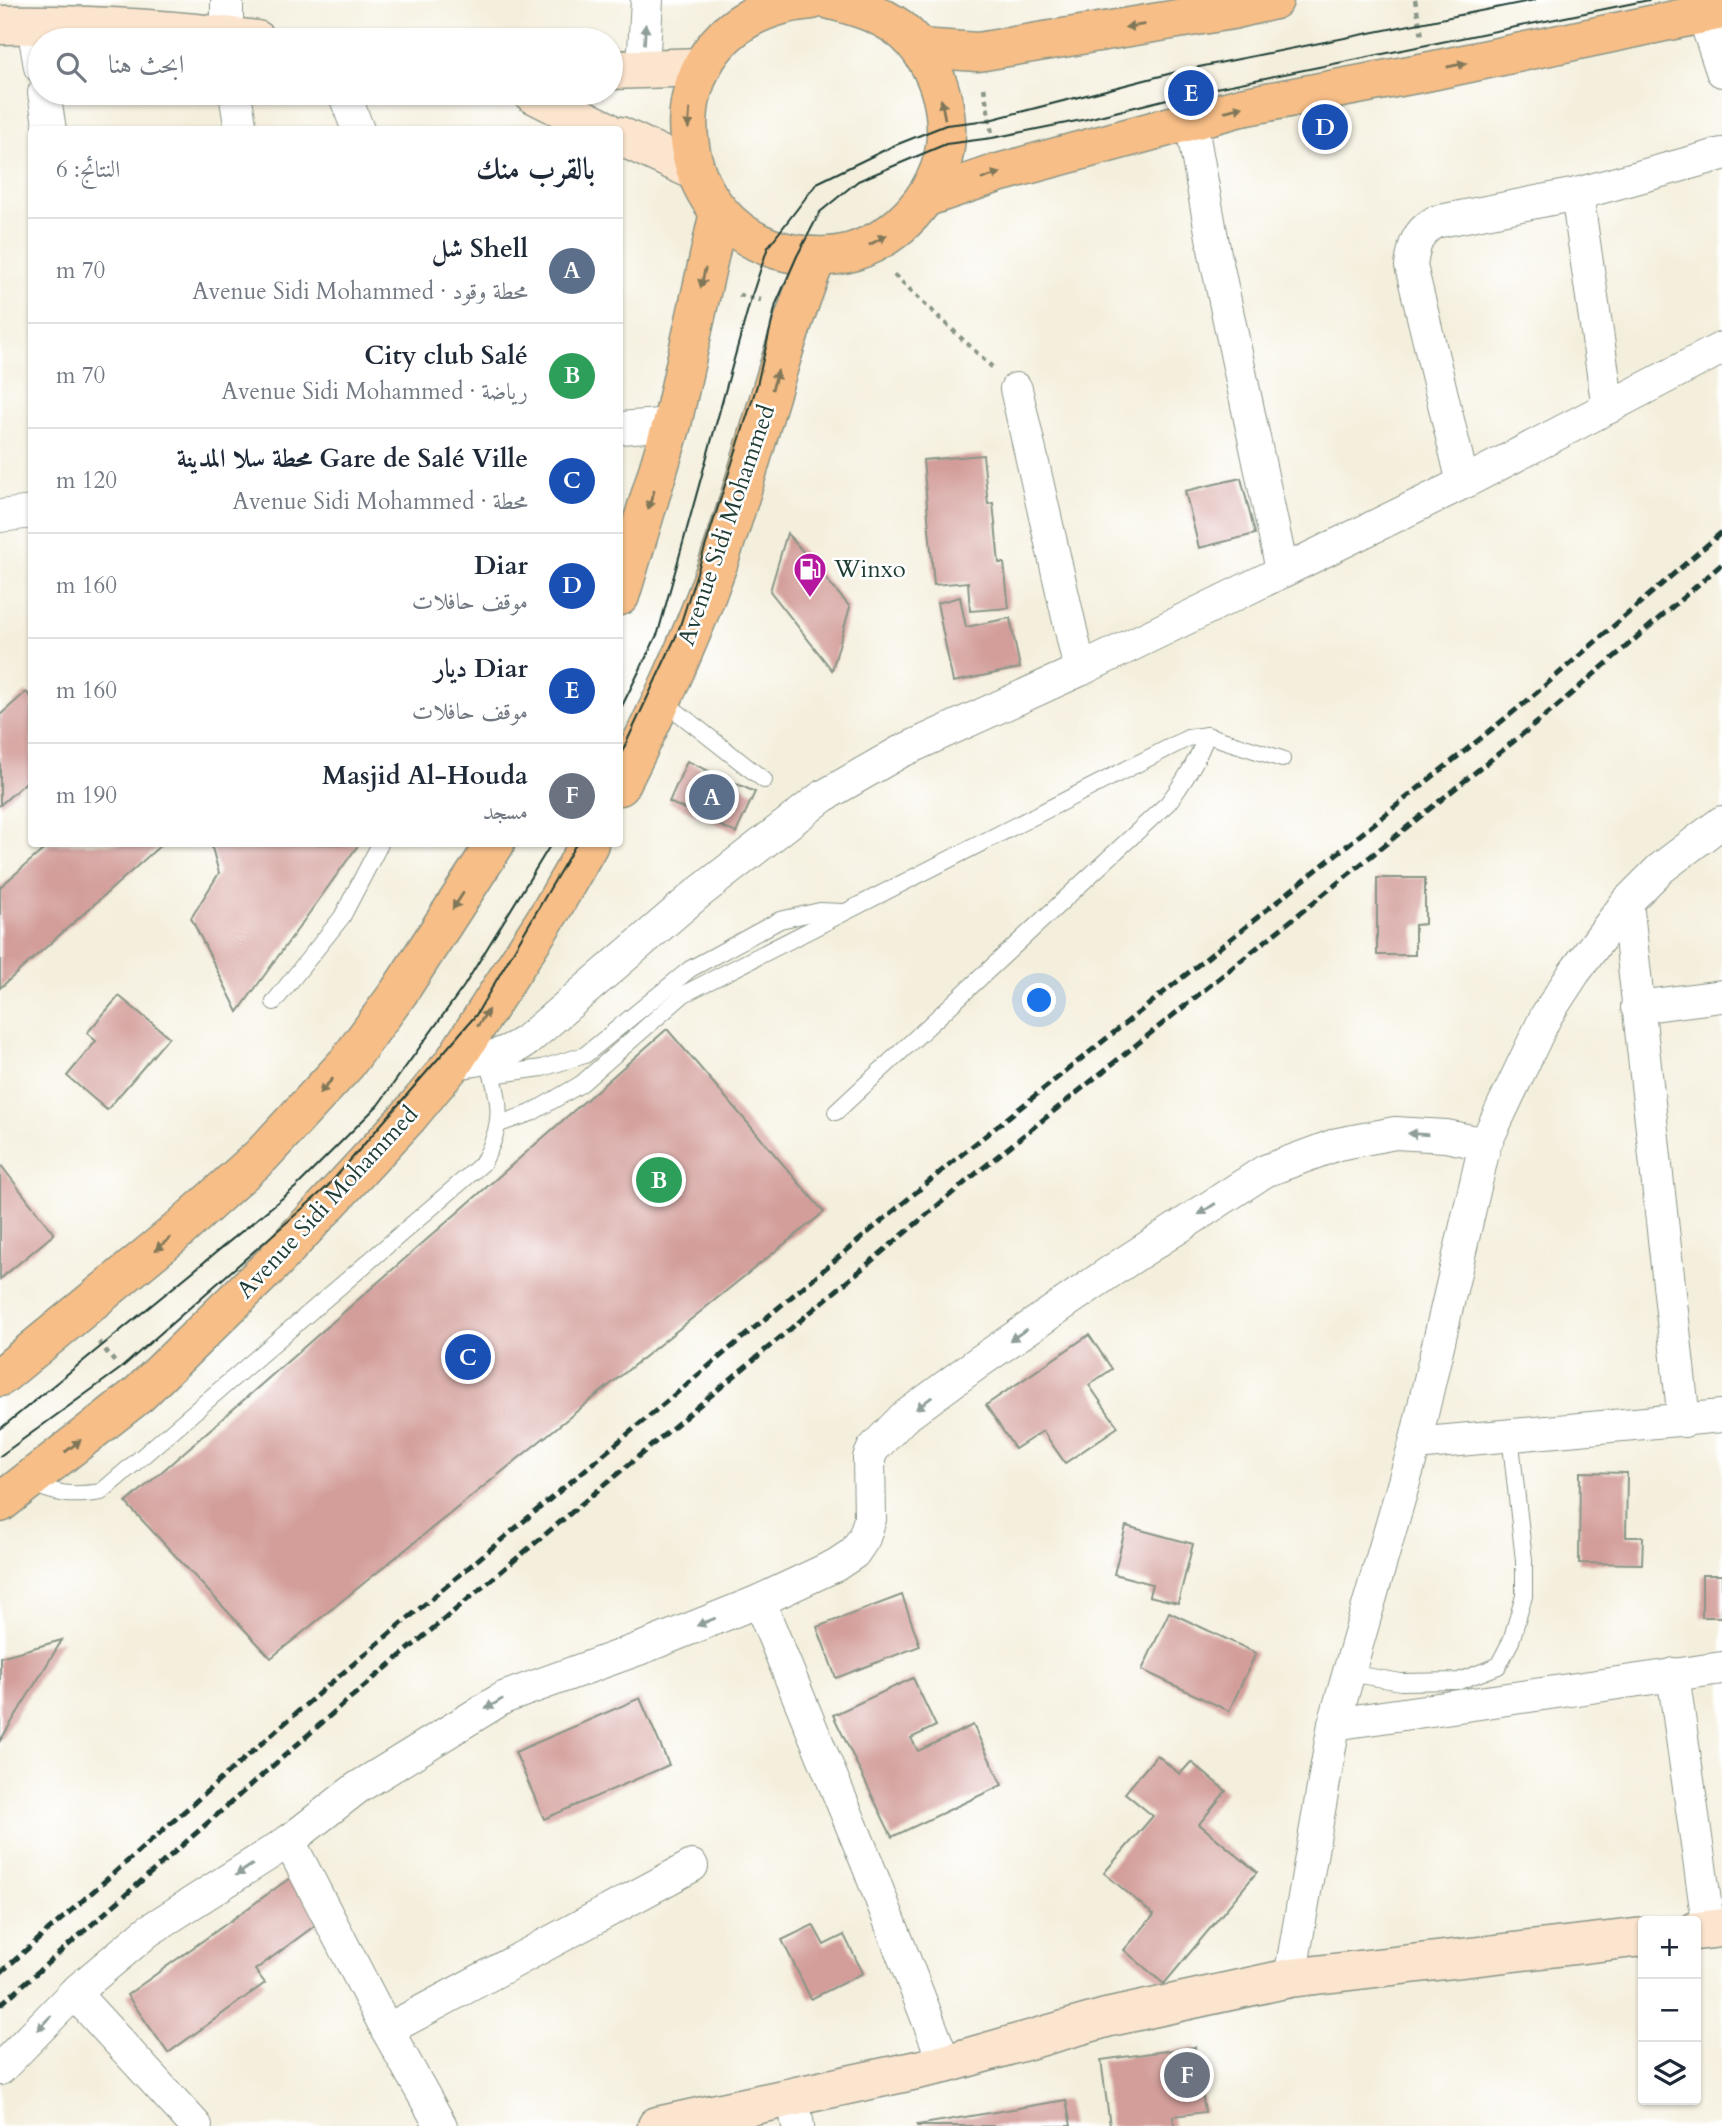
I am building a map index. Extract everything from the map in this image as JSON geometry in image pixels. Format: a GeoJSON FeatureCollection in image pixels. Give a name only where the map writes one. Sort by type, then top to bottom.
{"type":"FeatureCollection","features":[{"type":"Feature","properties":{"kind":"main road"},"geometry":{"type":"LineString","coordinates":[[812,0],[786,2],[743,12],[702,67],[690,101],[688,136],[701,186],[719,212],[741,232],[768,247],[797,256],[841,255],[865,248],[900,228],[927,197],[939,172],[946,144],[946,125],[939,84],[900,25]]}},
{"type":"Feature","properties":{"kind":"main road"},"geometry":{"type":"LineString","coordinates":[[831,0],[864,8],[900,25],[978,52],[1232,10],[1274,0]]}},
{"type":"Feature","properties":{"kind":"main road"},"geometry":{"type":"LineString","coordinates":[[927,197],[998,173],[1241,107],[1713,12]]}},
{"type":"Feature","properties":{"kind":"main road"},"geometry":{"type":"LineString","coordinates":[[623,586],[672,424],[719,212]]}},
{"type":"Feature","properties":{"kind":"main road","name":"Avenue Sidi Mohammed"},"geometry":{"type":"LineString","coordinates":[[623,780],[682,655],[729,533],[796,309],[817,257]]}},
{"type":"Feature","properties":{"kind":"main road"},"geometry":{"type":"LineString","coordinates":[[0,1377],[174,1234],[262,1155],[347,1063],[399,992],[493,847]]}},
{"type":"Feature","properties":{"kind":"main road","name":"Avenue Sidi Mohammed"},"geometry":{"type":"LineString","coordinates":[[13,1493],[139,1394],[274,1262],[409,1116],[478,1066],[552,909],[587,847]]}},
{"type":"Feature","properties":{"kind":"street"},"geometry":{"type":"LineString","coordinates":[[647,0],[627,69],[702,67]]}},
{"type":"Feature","properties":{"kind":"street"},"geometry":{"type":"LineString","coordinates":[[1713,12],[1722,71]]}},
{"type":"Feature","properties":{"kind":"street"},"geometry":{"type":"LineString","coordinates":[[37,19],[214,28]]}},
{"type":"Feature","properties":{"kind":"street"},"geometry":{"type":"LineString","coordinates":[[46,105],[50,126]]}},
{"type":"Feature","properties":{"kind":"street"},"geometry":{"type":"LineString","coordinates":[[237,105],[240,126]]}},
{"type":"Feature","properties":{"kind":"street"},"geometry":{"type":"LineString","coordinates":[[349,105],[356,126]]}},
{"type":"Feature","properties":{"kind":"street"},"geometry":{"type":"LineString","coordinates":[[556,105],[597,126]]}},
{"type":"Feature","properties":{"kind":"street"},"geometry":{"type":"LineString","coordinates":[[1191,121],[1215,254],[1282,570]]}},
{"type":"Feature","properties":{"kind":"street"},"geometry":{"type":"LineString","coordinates":[[623,137],[695,171]]}},
{"type":"Feature","properties":{"kind":"street"},"geometry":{"type":"LineString","coordinates":[[1463,482],[1411,266],[1414,243],[1424,228],[1435,222],[1577,194],[1722,154]]}},
{"type":"Feature","properties":{"kind":"street"},"geometry":{"type":"LineString","coordinates":[[1577,194],[1608,408]]}},
{"type":"Feature","properties":{"kind":"street"},"geometry":{"type":"LineString","coordinates":[[478,1066],[526,1041],[696,895],[822,797],[900,752],[1080,670],[1463,482],[1722,348]]}},
{"type":"Feature","properties":{"kind":"street"},"geometry":{"type":"LineString","coordinates":[[1016,389],[1080,670]]}},
{"type":"Feature","properties":{"kind":"street"},"geometry":{"type":"LineString","coordinates":[[623,428],[672,424]]}},
{"type":"Feature","properties":{"kind":"street"},"geometry":{"type":"LineString","coordinates":[[0,516],[28,512]]}},
{"type":"Feature","properties":{"kind":"street"},"geometry":{"type":"LineString","coordinates":[[1290,1979],[1334,1724],[1415,1444],[1485,1144],[1546,1016],[1574,973],[1627,902],[1660,869],[1722,822]]}},
{"type":"Feature","properties":{"kind":"street"},"geometry":{"type":"LineString","coordinates":[[1627,902],[1684,1421]]}},
{"type":"Feature","properties":{"kind":"street"},"geometry":{"type":"LineString","coordinates":[[1637,1007],[1722,996]]}},
{"type":"Feature","properties":{"kind":"street"},"geometry":{"type":"LineString","coordinates":[[0,2069],[74,1993],[148,1931],[289,1841],[357,1788],[503,1698],[647,1646],[759,1601],[836,1565],[854,1553],[864,1538],[870,1519],[869,1458],[873,1449],[904,1418],[1066,1302],[1265,1171],[1338,1144],[1395,1133],[1446,1136],[1485,1144]]}},
{"type":"Feature","properties":{"kind":"street"},"geometry":{"type":"LineString","coordinates":[[1415,1444],[1722,1416]]}},
{"type":"Feature","properties":{"kind":"street"},"geometry":{"type":"LineString","coordinates":[[759,1601],[867,1863],[945,2064]]}},
{"type":"Feature","properties":{"kind":"street"},"geometry":{"type":"LineString","coordinates":[[1334,1724],[1722,1668]]}},
{"type":"Feature","properties":{"kind":"street"},"geometry":{"type":"LineString","coordinates":[[1673,1674],[1709,1930]]}},
{"type":"Feature","properties":{"kind":"street"},"geometry":{"type":"LineString","coordinates":[[289,1841],[387,2030],[441,2126]]}},
{"type":"Feature","properties":{"kind":"street"},"geometry":{"type":"LineString","coordinates":[[387,2030],[692,1866]]}},
{"type":"Feature","properties":{"kind":"street"},"geometry":{"type":"LineString","coordinates":[[657,2126],[796,2112],[945,2064],[1106,2018],[1290,1979],[1638,1938]]}},
{"type":"Feature","properties":{"kind":"street"},"geometry":{"type":"LineString","coordinates":[[74,1993],[197,2126]]}},
{"type":"Feature","properties":{"kind":"lane"},"geometry":{"type":"LineString","coordinates":[[662,700],[764,780]]}},
{"type":"Feature","properties":{"kind":"lane"},"geometry":{"type":"LineString","coordinates":[[499,1124],[531,1113],[581,1084],[684,994],[1188,738],[1207,735],[1282,759]]}},
{"type":"Feature","properties":{"kind":"lane"},"geometry":{"type":"LineString","coordinates":[[836,1112],[1168,803],[1199,758],[1207,735]]}},
{"type":"Feature","properties":{"kind":"lane"},"geometry":{"type":"LineString","coordinates":[[274,1002],[342,917],[378,847]]}},
{"type":"Feature","properties":{"kind":"lane"},"geometry":{"type":"LineString","coordinates":[[13,1493],[76,1496],[100,1492],[482,1164],[493,1145],[500,1109],[478,1066],[542,1068],[585,1055],[690,969],[794,915],[820,911],[845,912]]}},
{"type":"Feature","properties":{"kind":"lane"},"geometry":{"type":"LineString","coordinates":[[1349,1673],[1401,1682],[1459,1681],[1498,1666],[1511,1641],[1524,1596],[1524,1560],[1510,1436]]}},
{"type":"Feature","properties":{"kind":"path"},"geometry":{"type":"LineString","coordinates":[[978,52],[998,173]]}},
{"type":"Feature","properties":{"kind":"path"},"geometry":{"type":"LineString","coordinates":[[865,248],[1016,389]]}},
{"type":"Feature","properties":{"kind":"path"},"geometry":{"type":"LineString","coordinates":[[701,285],[796,309]]}},
{"type":"Feature","properties":{"kind":"path"},"geometry":{"type":"LineString","coordinates":[[77,1315],[139,1394]]}},
{"type":"Feature","properties":{"kind":"building"},"geometry":{"type":"Polygon","coordinates":[[[983,455],[988,504],[993,503],[999,563],[1004,563],[1009,608],[970,611],[968,582],[934,585],[923,460],[983,455]]]}},
{"type":"Feature","properties":{"kind":"building"},"geometry":{"type":"Polygon","coordinates":[[[1241,478],[1255,534],[1199,548],[1185,491],[1241,478]]]}},
{"type":"Feature","properties":{"kind":"building","name":"Winxo"},"geometry":{"type":"Polygon","coordinates":[[[787,533],[850,607],[832,670],[770,591],[787,533]]]}},
{"type":"Feature","properties":{"kind":"building"},"geometry":{"type":"Polygon","coordinates":[[[960,597],[966,627],[1010,618],[1020,668],[953,682],[937,603],[960,597]]]}},
{"type":"Feature","properties":{"kind":"building"},"geometry":{"type":"Polygon","coordinates":[[[26,692],[28,694],[28,780],[0,805],[0,715],[26,692]]]}},
{"type":"Feature","properties":{"kind":"building"},"geometry":{"type":"Polygon","coordinates":[[[687,761],[755,792],[736,833],[669,802],[687,761]]]}},
{"type":"Feature","properties":{"kind":"building"},"geometry":{"type":"Polygon","coordinates":[[[47,847],[159,847],[0,988],[0,887],[47,847]]]}},
{"type":"Feature","properties":{"kind":"building"},"geometry":{"type":"Polygon","coordinates":[[[212,847],[357,847],[238,1012],[191,918],[219,873],[212,847]]]}},
{"type":"Feature","properties":{"kind":"building"},"geometry":{"type":"Polygon","coordinates":[[[1377,878],[1425,878],[1425,924],[1415,925],[1415,955],[1377,955],[1377,878]]]}},
{"type":"Feature","properties":{"kind":"building"},"geometry":{"type":"Polygon","coordinates":[[[119,996],[169,1037],[107,1110],[67,1076],[96,1041],[87,1033],[119,996]]]}},
{"type":"Feature","properties":{"kind":"building"},"geometry":{"type":"Polygon","coordinates":[[[667,1029],[824,1212],[271,1658],[126,1503],[667,1029]]]}},
{"type":"Feature","properties":{"kind":"building"},"geometry":{"type":"Polygon","coordinates":[[[0,1164],[54,1234],[0,1279],[0,1164]]]}},
{"type":"Feature","properties":{"kind":"building"},"geometry":{"type":"Polygon","coordinates":[[[1089,1335],[1112,1369],[1089,1385],[1118,1427],[1065,1463],[1043,1431],[1015,1449],[986,1405],[1089,1335]]]}},
{"type":"Feature","properties":{"kind":"building"},"geometry":{"type":"Polygon","coordinates":[[[1580,1472],[1627,1473],[1626,1537],[1643,1537],[1642,1564],[1579,1563],[1580,1472]]]}},
{"type":"Feature","properties":{"kind":"building"},"geometry":{"type":"Polygon","coordinates":[[[1126,1526],[1193,1544],[1178,1603],[1149,1596],[1152,1584],[1114,1574],[1126,1526]]]}},
{"type":"Feature","properties":{"kind":"building"},"geometry":{"type":"Polygon","coordinates":[[[1702,1575],[1722,1575],[1722,1617],[1702,1617],[1702,1575]]]}},
{"type":"Feature","properties":{"kind":"building"},"geometry":{"type":"Polygon","coordinates":[[[902,1595],[920,1646],[836,1678],[817,1627],[902,1595]]]}},
{"type":"Feature","properties":{"kind":"building"},"geometry":{"type":"Polygon","coordinates":[[[1169,1612],[1256,1653],[1229,1711],[1142,1670],[1169,1612]]]}},
{"type":"Feature","properties":{"kind":"building"},"geometry":{"type":"Polygon","coordinates":[[[62,1640],[0,1741],[0,1657],[62,1640]]]}},
{"type":"Feature","properties":{"kind":"building"},"geometry":{"type":"Polygon","coordinates":[[[913,1678],[936,1726],[911,1738],[918,1751],[973,1725],[1002,1785],[892,1837],[833,1715],[913,1678]]]}},
{"type":"Feature","properties":{"kind":"building"},"geometry":{"type":"Polygon","coordinates":[[[640,1698],[669,1765],[544,1819],[515,1752],[640,1698]]]}},
{"type":"Feature","properties":{"kind":"building"},"geometry":{"type":"Polygon","coordinates":[[[1157,1755],[1180,1774],[1191,1762],[1226,1791],[1199,1824],[1257,1872],[1164,1984],[1124,1950],[1154,1915],[1104,1873],[1153,1816],[1125,1793],[1157,1755]]]}},
{"type":"Feature","properties":{"kind":"building"},"geometry":{"type":"Polygon","coordinates":[[[290,1878],[321,1921],[255,1970],[265,1983],[168,2053],[127,1995],[290,1878]]]}},
{"type":"Feature","properties":{"kind":"building"},"geometry":{"type":"Polygon","coordinates":[[[813,1925],[824,1945],[844,1935],[863,1973],[811,1999],[782,1940],[813,1925]]]}},
{"type":"Feature","properties":{"kind":"building"},"geometry":{"type":"Polygon","coordinates":[[[1195,2047],[1205,2112],[1173,2116],[1174,2126],[1110,2126],[1101,2060],[1195,2047]]]}},
{"type":"Feature","properties":{"kind":"building"},"geometry":{"type":"Polygon","coordinates":[[[1066,2100],[1071,2126],[917,2126],[917,2125],[1066,2100]]]}},
{"type":"Feature","properties":{"kind":"tram line"},"geometry":{"type":"LineString","coordinates":[[623,704],[658,633],[751,298],[768,247],[817,183],[893,146],[946,125],[989,120],[1184,70],[1535,0]]}},
{"type":"Feature","properties":{"kind":"tram line"},"geometry":{"type":"LineString","coordinates":[[623,750],[678,632],[757,385],[776,304],[820,212],[858,181],[946,144],[992,138],[1087,119],[1191,93],[1649,0]]}},
{"type":"Feature","properties":{"kind":"tram line"},"geometry":{"type":"LineString","coordinates":[[0,1429],[296,1187],[378,1105],[464,986],[549,847]]}},
{"type":"Feature","properties":{"kind":"tram line"},"geometry":{"type":"LineString","coordinates":[[0,1456],[120,1369],[327,1187],[476,1015],[574,847]]}},
{"type":"Feature","properties":{"kind":"railway"},"geometry":{"type":"LineString","coordinates":[[0,1973],[326,1687],[945,1168],[1527,701],[1722,532]]}},
{"type":"Feature","properties":{"kind":"railway"},"geometry":{"type":"LineString","coordinates":[[0,2005],[349,1699],[968,1180],[1549,713],[1722,564]]}},
{"type":"Feature","properties":{"kind":"place","name":"Diar ديار"},"geometry":{"type":"Point","coordinates":[1191,93]}},
{"type":"Feature","properties":{"kind":"place","name":"Diar"},"geometry":{"type":"Point","coordinates":[1325,127]}},
{"type":"Feature","properties":{"kind":"place","name":"Winxo"},"geometry":{"type":"Point","coordinates":[810,599]}},
{"type":"Feature","properties":{"kind":"place","name":"Shell شل"},"geometry":{"type":"Point","coordinates":[712,797]}},
{"type":"Feature","properties":{"kind":"place","name":"City club Salé"},"geometry":{"type":"Point","coordinates":[659,1180]}},
{"type":"Feature","properties":{"kind":"place","name":"Gare de Salé Ville محطة سلا المدينة"},"geometry":{"type":"Point","coordinates":[468,1357]}},
{"type":"Feature","properties":{"kind":"place","name":"Masjid Al-Houda"},"geometry":{"type":"Point","coordinates":[1187,2075]}}]}
